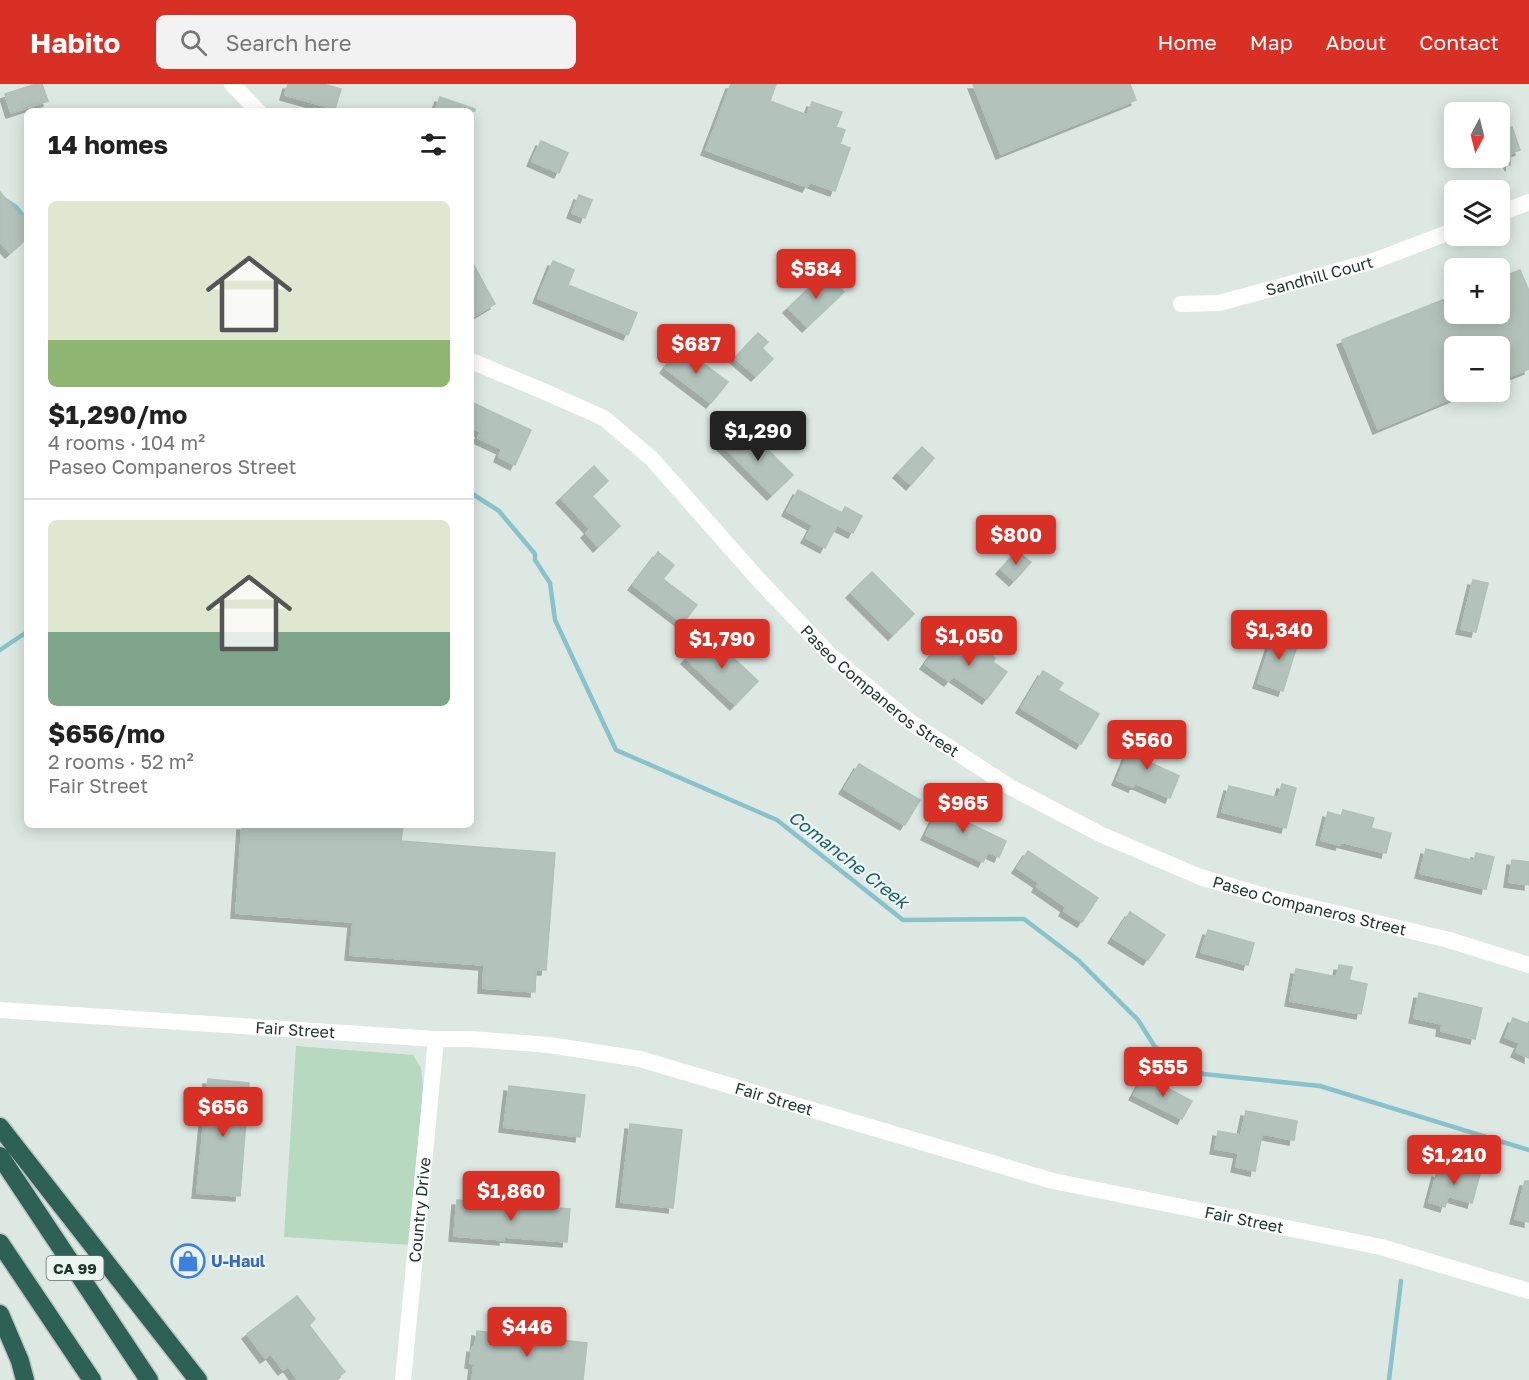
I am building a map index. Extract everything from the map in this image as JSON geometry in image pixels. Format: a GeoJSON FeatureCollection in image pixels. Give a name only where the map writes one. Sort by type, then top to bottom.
{"type":"FeatureCollection","features":[{"type":"Feature","properties":{"kind":"highway"},"geometry":{"type":"LineString","coordinates":[[0,1127],[198,1380]]}},
{"type":"Feature","properties":{"kind":"highway","name":"CA 99"},"geometry":{"type":"LineString","coordinates":[[0,1156],[148,1380]]}},
{"type":"Feature","properties":{"kind":"highway","name":"CA 99"},"geometry":{"type":"LineString","coordinates":[[0,1243],[92,1380]]}},
{"type":"Feature","properties":{"kind":"highway"},"geometry":{"type":"LineString","coordinates":[[0,1314],[20,1361],[25,1380]]}},
{"type":"Feature","properties":{"kind":"street"},"geometry":{"type":"LineString","coordinates":[[232,84],[255,108]]}},
{"type":"Feature","properties":{"kind":"street"},"geometry":{"type":"LineString","coordinates":[[1510,209],[1529,202]]}},
{"type":"Feature","properties":{"kind":"street","name":"Sandhill Court"},"geometry":{"type":"LineString","coordinates":[[1181,304],[1219,303],[1374,261],[1444,234]]}},
{"type":"Feature","properties":{"kind":"street","name":"Paseo Companeros Street"},"geometry":{"type":"LineString","coordinates":[[474,363],[604,418],[652,459],[758,579],[831,656],[910,722],[1010,787],[1102,835],[1200,877],[1268,897],[1449,940],[1529,965]]}},
{"type":"Feature","properties":{"kind":"street","name":"Fair Street"},"geometry":{"type":"LineString","coordinates":[[0,1010],[471,1039],[549,1045],[640,1059],[1053,1181],[1381,1247],[1529,1291]]}},
{"type":"Feature","properties":{"kind":"street","name":"Country Drive"},"geometry":{"type":"LineString","coordinates":[[403,1380],[436,1038]]}},
{"type":"Feature","properties":{"kind":"green space"},"geometry":{"type":"Polygon","coordinates":[[[296,1046],[413,1055],[421,1068],[423,1087],[411,1245],[284,1237],[296,1046]]]}},
{"type":"Feature","properties":{"kind":"building"},"geometry":{"type":"Polygon","coordinates":[[[42,84],[48,101],[11,113],[5,94],[42,84]]]}},
{"type":"Feature","properties":{"kind":"building"},"geometry":{"type":"Polygon","coordinates":[[[288,84],[323,84],[341,89],[335,108],[285,95],[288,84]]]}},
{"type":"Feature","properties":{"kind":"building"},"geometry":{"type":"Polygon","coordinates":[[[731,84],[776,84],[770,101],[807,115],[812,102],[842,112],[836,127],[845,130],[840,144],[850,148],[835,191],[810,182],[807,187],[706,150],[731,84]]]}},
{"type":"Feature","properties":{"kind":"building"},"geometry":{"type":"Polygon","coordinates":[[[973,84],[1130,84],[1136,100],[1001,154],[973,84]]]}},
{"type":"Feature","properties":{"kind":"building"},"geometry":{"type":"Polygon","coordinates":[[[440,97],[472,108],[436,108],[440,97]]]}},
{"type":"Feature","properties":{"kind":"building"},"geometry":{"type":"Polygon","coordinates":[[[1512,127],[1520,150],[1511,153],[1510,166],[1510,128],[1512,127]]]}},
{"type":"Feature","properties":{"kind":"building"},"geometry":{"type":"Polygon","coordinates":[[[541,141],[568,153],[559,173],[532,161],[541,141]]]}},
{"type":"Feature","properties":{"kind":"building"},"geometry":{"type":"Polygon","coordinates":[[[0,192],[21,216],[24,214],[24,241],[10,253],[0,242],[0,192]]]}},
{"type":"Feature","properties":{"kind":"building"},"geometry":{"type":"Polygon","coordinates":[[[579,195],[592,200],[585,218],[572,213],[579,195]]]}},
{"type":"Feature","properties":{"kind":"building"},"geometry":{"type":"Polygon","coordinates":[[[553,261],[574,270],[568,285],[637,313],[628,335],[538,298],[553,261]]]}},
{"type":"Feature","properties":{"kind":"building"},"geometry":{"type":"Polygon","coordinates":[[[474,266],[495,304],[474,316],[474,266]]]}},
{"type":"Feature","properties":{"kind":"building"},"geometry":{"type":"Polygon","coordinates":[[[1520,270],[1529,291],[1529,369],[1510,376],[1510,336],[1444,336],[1444,346],[1442,346],[1444,351],[1444,402],[1378,429],[1342,340],[1444,299],[1444,324],[1510,324],[1510,274],[1520,270]]]}},
{"type":"Feature","properties":{"kind":"building"},"geometry":{"type":"Polygon","coordinates":[[[825,273],[844,292],[807,327],[788,308],[825,273]]]}},
{"type":"Feature","properties":{"kind":"building"},"geometry":{"type":"Polygon","coordinates":[[[758,333],[768,342],[762,348],[773,359],[756,376],[735,358],[758,333]]]}},
{"type":"Feature","properties":{"kind":"building"},"geometry":{"type":"Polygon","coordinates":[[[681,347],[728,382],[711,403],[665,368],[681,347]]]}},
{"type":"Feature","properties":{"kind":"building"},"geometry":{"type":"Polygon","coordinates":[[[474,403],[531,430],[515,465],[499,457],[502,449],[478,438],[481,432],[474,428],[474,403]]]}},
{"type":"Feature","properties":{"kind":"building"},"geometry":{"type":"Polygon","coordinates":[[[732,430],[749,447],[757,439],[793,475],[772,495],[719,442],[732,430]]]}},
{"type":"Feature","properties":{"kind":"building"},"geometry":{"type":"Polygon","coordinates":[[[922,447],[934,458],[911,485],[898,473],[922,447]]]}},
{"type":"Feature","properties":{"kind":"building"},"geometry":{"type":"Polygon","coordinates":[[[594,466],[608,481],[592,496],[620,526],[598,547],[586,533],[590,529],[561,498],[594,466]]]}},
{"type":"Feature","properties":{"kind":"building"},"geometry":{"type":"Polygon","coordinates":[[[798,490],[842,513],[845,507],[862,516],[853,533],[837,525],[825,548],[806,538],[813,525],[787,511],[798,490]]]}},
{"type":"Feature","properties":{"kind":"building"},"geometry":{"type":"Polygon","coordinates":[[[1017,551],[1031,562],[1014,581],[1001,569],[1017,551]]]}},
{"type":"Feature","properties":{"kind":"building"},"geometry":{"type":"Polygon","coordinates":[[[658,552],[674,565],[663,579],[697,605],[683,623],[633,585],[658,552]]]}},
{"type":"Feature","properties":{"kind":"building"},"geometry":{"type":"Polygon","coordinates":[[[872,572],[914,614],[893,635],[851,593],[872,572]]]}},
{"type":"Feature","properties":{"kind":"building"},"geometry":{"type":"Polygon","coordinates":[[[1473,580],[1488,583],[1476,632],[1461,629],[1473,580]]]}},
{"type":"Feature","properties":{"kind":"building"},"geometry":{"type":"Polygon","coordinates":[[[1275,631],[1299,639],[1283,691],[1258,683],[1275,631]]]}},
{"type":"Feature","properties":{"kind":"building"},"geometry":{"type":"Polygon","coordinates":[[[709,635],[758,681],[735,705],[686,659],[709,635]]]}},
{"type":"Feature","properties":{"kind":"building"},"geometry":{"type":"Polygon","coordinates":[[[965,637],[995,658],[993,662],[1007,672],[987,699],[953,676],[949,681],[925,664],[937,647],[952,657],[965,637]]]}},
{"type":"Feature","properties":{"kind":"building"},"geometry":{"type":"Polygon","coordinates":[[[1043,671],[1063,683],[1058,690],[1099,714],[1081,744],[1021,708],[1043,671]]]}},
{"type":"Feature","properties":{"kind":"building"},"geometry":{"type":"Polygon","coordinates":[[[1134,739],[1157,749],[1151,763],[1179,776],[1170,798],[1135,783],[1133,787],[1117,780],[1134,739]]]}},
{"type":"Feature","properties":{"kind":"building"},"geometry":{"type":"Polygon","coordinates":[[[859,764],[920,800],[905,825],[844,789],[859,764]]]}},
{"type":"Feature","properties":{"kind":"building"},"geometry":{"type":"Polygon","coordinates":[[[1282,784],[1296,788],[1286,828],[1222,812],[1229,786],[1278,798],[1282,784]]]}},
{"type":"Feature","properties":{"kind":"building"},"geometry":{"type":"Polygon","coordinates":[[[943,800],[962,809],[958,818],[1006,841],[999,857],[988,852],[983,862],[926,835],[943,800]]]}},
{"type":"Feature","properties":{"kind":"building"},"geometry":{"type":"Polygon","coordinates":[[[1343,810],[1374,818],[1371,828],[1391,833],[1386,853],[1341,842],[1340,845],[1321,840],[1328,812],[1341,816],[1343,810]]]}},
{"type":"Feature","properties":{"kind":"building"},"geometry":{"type":"Polygon","coordinates":[[[242,828],[403,828],[401,841],[555,853],[546,970],[536,970],[535,992],[483,988],[484,965],[350,955],[353,922],[236,913],[242,828]]]}},
{"type":"Feature","properties":{"kind":"building"},"geometry":{"type":"Polygon","coordinates":[[[1426,849],[1474,861],[1476,853],[1494,857],[1486,889],[1420,873],[1426,849]]]}},
{"type":"Feature","properties":{"kind":"building"},"geometry":{"type":"Polygon","coordinates":[[[1028,851],[1098,898],[1082,922],[1064,911],[1066,907],[1037,887],[1039,883],[1017,868],[1028,851]]]}},
{"type":"Feature","properties":{"kind":"building"},"geometry":{"type":"Polygon","coordinates":[[[1512,860],[1529,862],[1529,885],[1509,882],[1512,860]]]}},
{"type":"Feature","properties":{"kind":"building"},"geometry":{"type":"Polygon","coordinates":[[[1130,912],[1165,935],[1148,960],[1113,938],[1130,912]]]}},
{"type":"Feature","properties":{"kind":"building"},"geometry":{"type":"Polygon","coordinates":[[[1208,930],[1254,943],[1248,965],[1201,952],[1208,930]]]}},
{"type":"Feature","properties":{"kind":"building"},"geometry":{"type":"Polygon","coordinates":[[[1339,965],[1352,967],[1349,980],[1367,984],[1361,1014],[1290,1001],[1296,969],[1337,977],[1339,965]]]}},
{"type":"Feature","properties":{"kind":"building"},"geometry":{"type":"Polygon","coordinates":[[[1419,993],[1482,1008],[1475,1039],[1441,1031],[1442,1024],[1414,1018],[1419,993]]]}},
{"type":"Feature","properties":{"kind":"building"},"geometry":{"type":"Polygon","coordinates":[[[1513,1018],[1528,1024],[1529,1021],[1529,1058],[1516,1052],[1520,1043],[1505,1037],[1513,1018]]]}},
{"type":"Feature","properties":{"kind":"building"},"geometry":{"type":"Polygon","coordinates":[[[1144,1076],[1192,1101],[1182,1119],[1134,1095],[1144,1076]]]}},
{"type":"Feature","properties":{"kind":"building"},"geometry":{"type":"Polygon","coordinates":[[[208,1079],[249,1083],[240,1196],[197,1193],[208,1079]]]}},
{"type":"Feature","properties":{"kind":"building"},"geometry":{"type":"Polygon","coordinates":[[[509,1086],[585,1095],[580,1137],[504,1127],[509,1086]]]}},
{"type":"Feature","properties":{"kind":"building"},"geometry":{"type":"Polygon","coordinates":[[[1246,1111],[1297,1121],[1294,1140],[1262,1134],[1255,1171],[1236,1167],[1239,1153],[1215,1149],[1218,1131],[1241,1135],[1246,1111]]]}},
{"type":"Feature","properties":{"kind":"building"},"geometry":{"type":"Polygon","coordinates":[[[630,1124],[682,1130],[673,1208],[621,1202],[630,1124]]]}},
{"type":"Feature","properties":{"kind":"building"},"geometry":{"type":"Polygon","coordinates":[[[1448,1165],[1480,1174],[1472,1203],[1448,1196],[1445,1207],[1429,1202],[1437,1172],[1445,1175],[1448,1165]]]}},
{"type":"Feature","properties":{"kind":"building"},"geometry":{"type":"Polygon","coordinates":[[[1525,1181],[1529,1181],[1529,1222],[1515,1219],[1525,1181]]]}},
{"type":"Feature","properties":{"kind":"building"},"geometry":{"type":"Polygon","coordinates":[[[457,1200],[570,1209],[567,1242],[454,1236],[457,1200]]]}},
{"type":"Feature","properties":{"kind":"building"},"geometry":{"type":"Polygon","coordinates":[[[297,1296],[315,1319],[309,1325],[345,1372],[333,1380],[298,1380],[288,1366],[283,1370],[271,1354],[265,1358],[247,1334],[297,1296]]]}},
{"type":"Feature","properties":{"kind":"building"},"geometry":{"type":"Polygon","coordinates":[[[477,1331],[587,1343],[583,1380],[472,1380],[474,1364],[470,1363],[477,1331]]]}},
{"type":"Feature","properties":{"kind":"waterway","name":"Comanche Creek"},"geometry":{"type":"LineString","coordinates":[[0,197],[16,207],[24,217]]}},
{"type":"Feature","properties":{"kind":"waterway","name":"Comanche Creek"},"geometry":{"type":"LineString","coordinates":[[474,495],[499,511],[535,554],[535,560],[550,583],[555,620],[616,750],[777,820],[903,920],[1024,919],[1078,960],[1138,1020],[1155,1047],[1203,1074],[1320,1086],[1529,1150]]}},
{"type":"Feature","properties":{"kind":"waterway"},"geometry":{"type":"LineString","coordinates":[[0,650],[24,634]]}},
{"type":"Feature","properties":{"kind":"waterway"},"geometry":{"type":"LineString","coordinates":[[1389,1380],[1401,1281]]}},
{"type":"Feature","properties":{"kind":"place","name":"U-Haul"},"geometry":{"type":"Point","coordinates":[188,1261]}}]}
